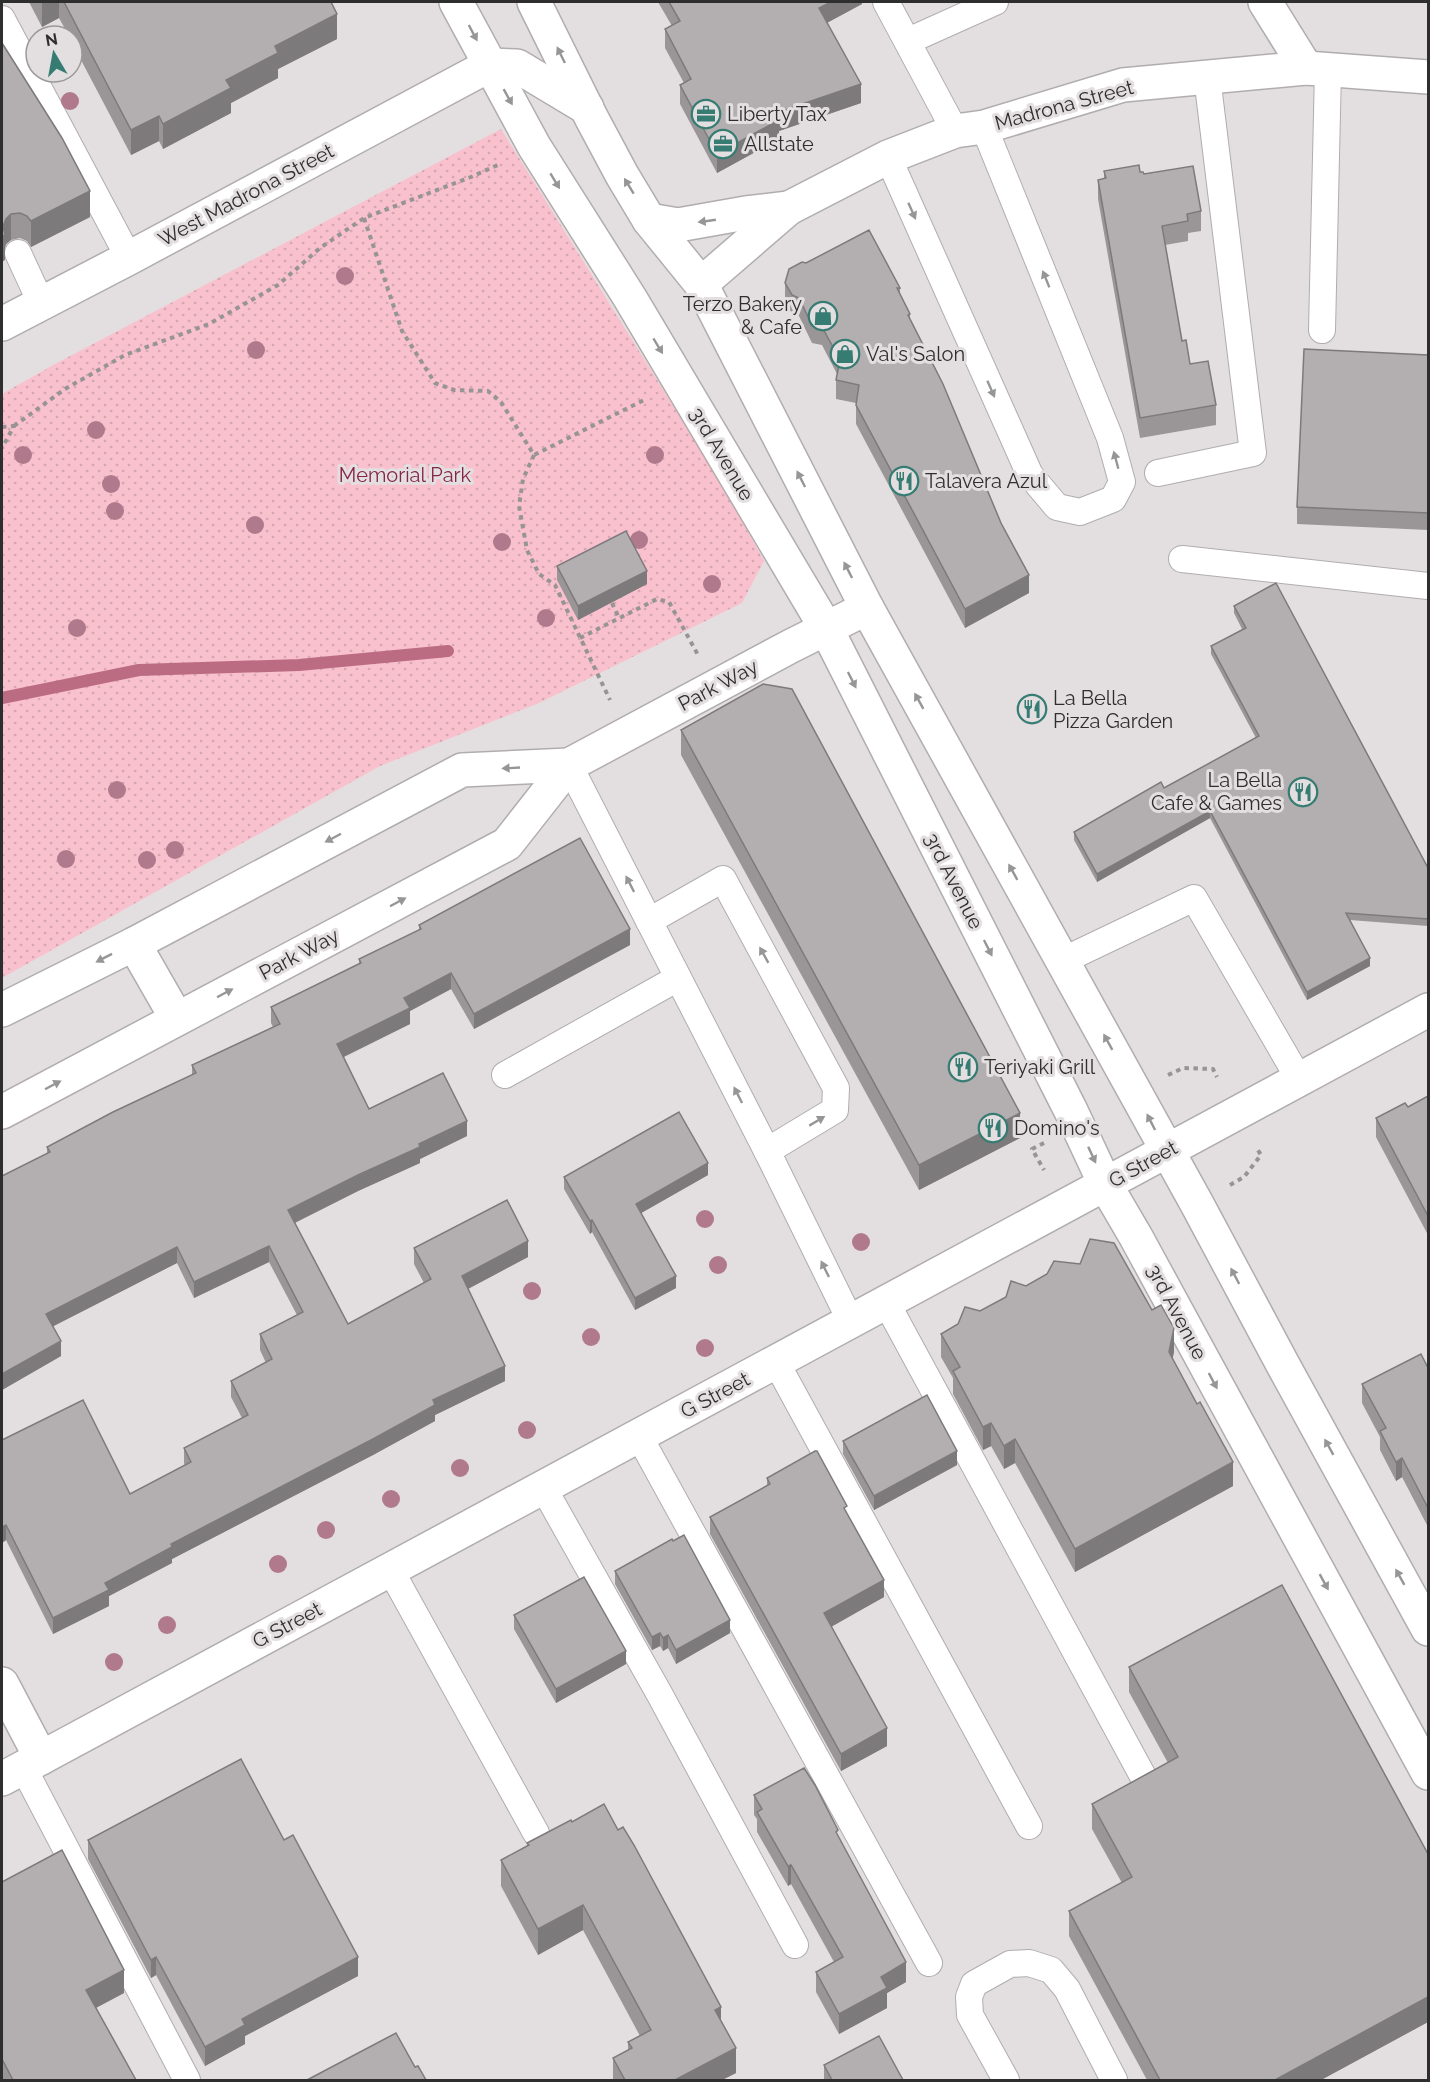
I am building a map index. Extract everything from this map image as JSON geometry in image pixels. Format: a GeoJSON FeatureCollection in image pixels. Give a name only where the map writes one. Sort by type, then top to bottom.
{"type":"FeatureCollection","features":[{"type":"Feature","properties":{"kind":"street","name":"3rd Avenue"},"geometry":{"type":"LineString","coordinates":[[456,2],[534,146],[630,298],[826,628],[1106,1184],[1428,1773]]}},
{"type":"Feature","properties":{"kind":"street"},"geometry":{"type":"LineString","coordinates":[[534,2],[622,175],[649,220],[701,284],[867,608],[1197,1204],[1428,1629]]}},
{"type":"Feature","properties":{"kind":"street"},"geometry":{"type":"LineString","coordinates":[[1265,2],[1317,69]]}},
{"type":"Feature","properties":{"kind":"street"},"geometry":{"type":"LineString","coordinates":[[490,65],[517,66],[587,108]]}},
{"type":"Feature","properties":{"kind":"street","name":"West Madrona Street"},"geometry":{"type":"LineString","coordinates":[[2,324],[490,65]]}},
{"type":"Feature","properties":{"kind":"street","name":"Madrona Street"},"geometry":{"type":"LineString","coordinates":[[701,284],[789,208],[888,157],[970,129],[1123,85],[1317,69],[1428,77]]}},
{"type":"Feature","properties":{"kind":"street","name":"Madrona Street"},"geometry":{"type":"LineString","coordinates":[[649,220],[678,225],[789,208]]}},
{"type":"Feature","properties":{"kind":"street","name":"Park Way"},"geometry":{"type":"LineString","coordinates":[[2,1112],[507,844],[569,765],[867,608]]}},
{"type":"Feature","properties":{"kind":"street","name":"Park Way"},"geometry":{"type":"LineString","coordinates":[[2,1010],[134,944],[462,770],[569,765]]}},
{"type":"Feature","properties":{"kind":"street"},"geometry":{"type":"LineString","coordinates":[[134,944],[177,1019]]}},
{"type":"Feature","properties":{"kind":"street","name":"G Street"},"geometry":{"type":"LineString","coordinates":[[22,1768],[1299,1079],[1427,1015]]}},
{"type":"Feature","properties":{"kind":"street"},"geometry":{"type":"LineString","coordinates":[[2,1684],[22,1768]]}},
{"type":"Feature","properties":{"kind":"lane"},"geometry":{"type":"LineString","coordinates":[[886,2],[908,41],[970,129],[1110,438],[1122,482],[1113,499],[1080,512],[1057,507],[1030,475],[888,157]]}},
{"type":"Feature","properties":{"kind":"lane"},"geometry":{"type":"LineString","coordinates":[[908,41],[995,2]]}},
{"type":"Feature","properties":{"kind":"lane"},"geometry":{"type":"LineString","coordinates":[[2,19],[129,258]]}},
{"type":"Feature","properties":{"kind":"lane"},"geometry":{"type":"LineString","coordinates":[[1317,69],[1322,330]]}},
{"type":"Feature","properties":{"kind":"lane"},"geometry":{"type":"LineString","coordinates":[[1158,473],[1253,453],[1207,77]]}},
{"type":"Feature","properties":{"kind":"lane"},"geometry":{"type":"LineString","coordinates":[[18,254],[42,303]]}},
{"type":"Feature","properties":{"kind":"lane"},"geometry":{"type":"LineString","coordinates":[[1182,559],[1428,586]]}},
{"type":"Feature","properties":{"kind":"lane"},"geometry":{"type":"LineString","coordinates":[[569,765],[851,1322]]}},
{"type":"Feature","properties":{"kind":"lane"},"geometry":{"type":"LineString","coordinates":[[649,921],[723,879],[836,1088],[835,1110],[766,1152]]}},
{"type":"Feature","properties":{"kind":"lane"},"geometry":{"type":"LineString","coordinates":[[1062,961],[1194,898],[1299,1079]]}},
{"type":"Feature","properties":{"kind":"lane"},"geometry":{"type":"LineString","coordinates":[[505,1075],[678,978]]}},
{"type":"Feature","properties":{"kind":"lane"},"geometry":{"type":"LineString","coordinates":[[886,1302],[1145,1780]]}},
{"type":"Feature","properties":{"kind":"lane"},"geometry":{"type":"LineString","coordinates":[[776,1362],[1029,1826]]}},
{"type":"Feature","properties":{"kind":"lane"},"geometry":{"type":"LineString","coordinates":[[639,1436],[929,1963]]}},
{"type":"Feature","properties":{"kind":"lane"},"geometry":{"type":"LineString","coordinates":[[543,1487],[666,1705],[795,1945]]}},
{"type":"Feature","properties":{"kind":"lane"},"geometry":{"type":"LineString","coordinates":[[390,1569],[536,1833]]}},
{"type":"Feature","properties":{"kind":"lane"},"geometry":{"type":"LineString","coordinates":[[22,1768],[187,2080]]}},
{"type":"Feature","properties":{"kind":"lane"},"geometry":{"type":"LineString","coordinates":[[1006,2080],[970,2016],[969,1997],[974,1984],[1010,1964],[1029,1963],[1051,1970],[1067,1989],[1114,2080]]}},
{"type":"Feature","properties":{"kind":"path"},"geometry":{"type":"LineString","coordinates":[[2,448],[14,426],[65,389],[125,355],[209,324],[278,285],[320,248],[364,218],[471,177],[534,146]]}},
{"type":"Feature","properties":{"kind":"path"},"geometry":{"type":"LineString","coordinates":[[364,218],[402,331],[435,383],[454,390],[488,390],[501,402],[534,455]]}},
{"type":"Feature","properties":{"kind":"path"},"geometry":{"type":"LineString","coordinates":[[625,735],[555,585],[539,574],[527,550],[519,506],[523,479],[534,455],[679,382]]}},
{"type":"Feature","properties":{"kind":"path"},"geometry":{"type":"LineString","coordinates":[[2,427],[14,426]]}},
{"type":"Feature","properties":{"kind":"path"},"geometry":{"type":"LineString","coordinates":[[580,638],[657,599],[669,602],[715,687]]}},
{"type":"Feature","properties":{"kind":"path"},"geometry":{"type":"LineString","coordinates":[[612,603],[619,618]]}},
{"type":"Feature","properties":{"kind":"path"},"geometry":{"type":"LineString","coordinates":[[1168,1076],[1183,1068],[1212,1069],[1217,1077]]}},
{"type":"Feature","properties":{"kind":"path"},"geometry":{"type":"LineString","coordinates":[[1229,1185],[1244,1177],[1261,1155],[1254,1143]]}},
{"type":"Feature","properties":{"kind":"path"},"geometry":{"type":"LineString","coordinates":[[1032,1149],[1044,1170]]}},
{"type":"Feature","properties":{"kind":"green space","name":"Memorial Park"},"geometry":{"type":"Polygon","coordinates":[[[501,129],[726,491],[764,561],[742,603],[539,703],[380,766],[2,978],[2,394],[501,129]]]}},
{"type":"Feature","properties":{"kind":"building"},"geometry":{"type":"Polygon","coordinates":[[[64,2],[331,2],[337,14],[275,46],[278,53],[226,80],[231,88],[163,124],[159,116],[131,130],[84,40],[84,24],[76,24],[64,2]]]}},
{"type":"Feature","properties":{"kind":"building"},"geometry":{"type":"Polygon","coordinates":[[[669,2],[831,2],[819,8],[861,84],[776,113],[779,120],[717,154],[680,85],[691,79],[665,29],[680,21],[669,2]]]}},
{"type":"Feature","properties":{"kind":"building"},"geometry":{"type":"Polygon","coordinates":[[[2,43],[24,78],[24,84],[28,84],[62,138],[90,191],[31,221],[20,213],[11,214],[3,226],[5,235],[2,236],[2,43]]]}},
{"type":"Feature","properties":{"kind":"building"},"geometry":{"type":"Polygon","coordinates":[[[1139,165],[1140,172],[1144,174],[1193,166],[1201,211],[1187,214],[1188,221],[1162,226],[1182,341],[1186,340],[1190,364],[1208,361],[1216,405],[1140,418],[1098,180],[1106,178],[1104,171],[1139,165]]]}},
{"type":"Feature","properties":{"kind":"building"},"geometry":{"type":"Polygon","coordinates":[[[869,230],[900,288],[897,288],[910,314],[908,315],[943,384],[1001,523],[1029,575],[965,609],[856,405],[859,385],[836,380],[840,360],[822,327],[812,325],[799,298],[792,295],[785,283],[789,269],[802,262],[806,263],[869,230]]]}},
{"type":"Feature","properties":{"kind":"building"},"geometry":{"type":"Polygon","coordinates":[[[1304,349],[1428,355],[1428,513],[1297,507],[1304,349]]]}},
{"type":"Feature","properties":{"kind":"building"},"geometry":{"type":"Polygon","coordinates":[[[626,531],[647,571],[578,606],[557,566],[626,531]]]}},
{"type":"Feature","properties":{"kind":"building","name":"La Bella Cafe & Games"},"geometry":{"type":"Polygon","coordinates":[[[1276,583],[1428,868],[1428,919],[1346,913],[1370,958],[1307,992],[1210,811],[1097,874],[1074,832],[1161,782],[1164,788],[1259,736],[1211,646],[1246,628],[1234,606],[1276,583]]]}},
{"type":"Feature","properties":{"kind":"building"},"geometry":{"type":"Polygon","coordinates":[[[763,684],[792,689],[1020,1113],[919,1165],[681,730],[763,684]]]}},
{"type":"Feature","properties":{"kind":"building"},"geometry":{"type":"Polygon","coordinates":[[[580,838],[630,929],[474,1014],[451,973],[404,998],[410,1008],[337,1044],[369,1109],[443,1073],[467,1121],[419,1144],[420,1147],[288,1210],[348,1324],[431,1279],[414,1248],[507,1200],[528,1241],[462,1276],[505,1366],[433,1400],[435,1405],[171,1544],[172,1547],[105,1583],[109,1590],[53,1618],[6,1525],[2,1527],[2,1440],[83,1400],[130,1494],[191,1462],[184,1448],[248,1415],[231,1381],[272,1359],[260,1334],[303,1312],[269,1246],[194,1282],[177,1247],[46,1314],[61,1341],[2,1374],[2,1176],[50,1152],[47,1147],[113,1112],[196,1073],[192,1065],[280,1024],[271,1007],[361,963],[359,959],[421,929],[419,925],[580,838]]]}},
{"type":"Feature","properties":{"kind":"building"},"geometry":{"type":"Polygon","coordinates":[[[1428,1096],[1428,1216],[1376,1118],[1405,1103],[1408,1107],[1428,1096]]]}},
{"type":"Feature","properties":{"kind":"building"},"geometry":{"type":"Polygon","coordinates":[[[679,1112],[708,1163],[636,1204],[676,1276],[635,1298],[592,1220],[590,1221],[564,1177],[679,1112]]]}},
{"type":"Feature","properties":{"kind":"building"},"geometry":{"type":"Polygon","coordinates":[[[1090,1239],[1114,1243],[1152,1310],[1161,1305],[1174,1328],[1169,1352],[1197,1404],[1200,1402],[1233,1462],[1075,1549],[1015,1439],[1004,1446],[991,1423],[983,1427],[953,1371],[960,1367],[941,1334],[958,1324],[965,1307],[980,1311],[1006,1297],[1011,1281],[1026,1286],[1047,1274],[1054,1261],[1080,1264],[1090,1239]]]}},
{"type":"Feature","properties":{"kind":"building"},"geometry":{"type":"Polygon","coordinates":[[[1421,1354],[1428,1368],[1428,1508],[1402,1458],[1396,1462],[1380,1431],[1386,1428],[1362,1384],[1421,1354]]]}},
{"type":"Feature","properties":{"kind":"building"},"geometry":{"type":"Polygon","coordinates":[[[927,1395],[957,1451],[874,1496],[843,1441],[927,1395]]]}},
{"type":"Feature","properties":{"kind":"building"},"geometry":{"type":"Polygon","coordinates":[[[815,1451],[847,1506],[844,1508],[884,1580],[824,1613],[887,1728],[841,1754],[710,1517],[770,1484],[767,1478],[815,1451]]]}},
{"type":"Feature","properties":{"kind":"building"},"geometry":{"type":"Polygon","coordinates":[[[684,1535],[730,1620],[676,1650],[668,1635],[663,1638],[660,1633],[652,1637],[615,1571],[672,1539],[673,1541],[684,1535]]]}},
{"type":"Feature","properties":{"kind":"building"},"geometry":{"type":"Polygon","coordinates":[[[584,1577],[626,1651],[556,1689],[514,1615],[584,1577]]]}},
{"type":"Feature","properties":{"kind":"building"},"geometry":{"type":"Polygon","coordinates":[[[1282,1585],[1428,1854],[1428,1997],[1275,2080],[1160,2080],[1069,1911],[1132,1877],[1092,1804],[1178,1757],[1129,1667],[1282,1585]]]}},
{"type":"Feature","properties":{"kind":"building"},"geometry":{"type":"Polygon","coordinates":[[[241,1759],[284,1840],[293,1835],[358,1957],[242,2019],[245,2025],[205,2047],[156,1957],[151,1960],[88,1840],[241,1759]]]}},
{"type":"Feature","properties":{"kind":"building"},"geometry":{"type":"Polygon","coordinates":[[[804,1768],[815,1785],[838,1830],[836,1832],[906,1962],[881,1977],[887,1988],[839,2014],[816,1972],[843,1957],[791,1865],[788,1866],[757,1812],[762,1809],[754,1795],[804,1768]]]}},
{"type":"Feature","properties":{"kind":"building"},"geometry":{"type":"Polygon","coordinates":[[[604,1804],[618,1830],[623,1827],[634,1845],[721,2007],[715,2010],[736,2048],[675,2080],[625,2080],[613,2058],[632,2048],[628,2042],[651,2030],[583,1905],[538,1929],[501,1860],[529,1845],[527,1843],[604,1804]]]}},
{"type":"Feature","properties":{"kind":"building"},"geometry":{"type":"Polygon","coordinates":[[[62,1850],[124,1970],[86,1990],[136,2080],[13,2080],[2,2059],[2,1882],[62,1850]]]}},
{"type":"Feature","properties":{"kind":"building"},"geometry":{"type":"Polygon","coordinates":[[[396,2033],[415,2067],[418,2066],[426,2080],[307,2080],[396,2033]]]}},
{"type":"Feature","properties":{"kind":"building"},"geometry":{"type":"Polygon","coordinates":[[[879,2036],[903,2080],[832,2080],[824,2065],[879,2036]]]}},
{"type":"Feature","properties":{"kind":"waterway"},"geometry":{"type":"LineString","coordinates":[[2,698],[139,670],[299,665],[448,651]]}},
{"type":"Feature","properties":{"kind":"place","name":"Liberty Tax"},"geometry":{"type":"Point","coordinates":[706,114]}},
{"type":"Feature","properties":{"kind":"place","name":"Allstate"},"geometry":{"type":"Point","coordinates":[723,144]}},
{"type":"Feature","properties":{"kind":"place","name":"Terzo Bakery & Cafe"},"geometry":{"type":"Point","coordinates":[823,316]}},
{"type":"Feature","properties":{"kind":"place","name":"Val's Salon"},"geometry":{"type":"Point","coordinates":[845,354]}},
{"type":"Feature","properties":{"kind":"place","name":"Talavera Azul"},"geometry":{"type":"Point","coordinates":[904,481]}},
{"type":"Feature","properties":{"kind":"place","name":"La Bella Pizza Garden"},"geometry":{"type":"Point","coordinates":[1032,709]}},
{"type":"Feature","properties":{"kind":"place","name":"La Bella Cafe & Games"},"geometry":{"type":"Point","coordinates":[1303,792]}},
{"type":"Feature","properties":{"kind":"place","name":"Teriyaki Grill"},"geometry":{"type":"Point","coordinates":[963,1067]}},
{"type":"Feature","properties":{"kind":"place","name":"Domino's"},"geometry":{"type":"Point","coordinates":[993,1128]}}]}
